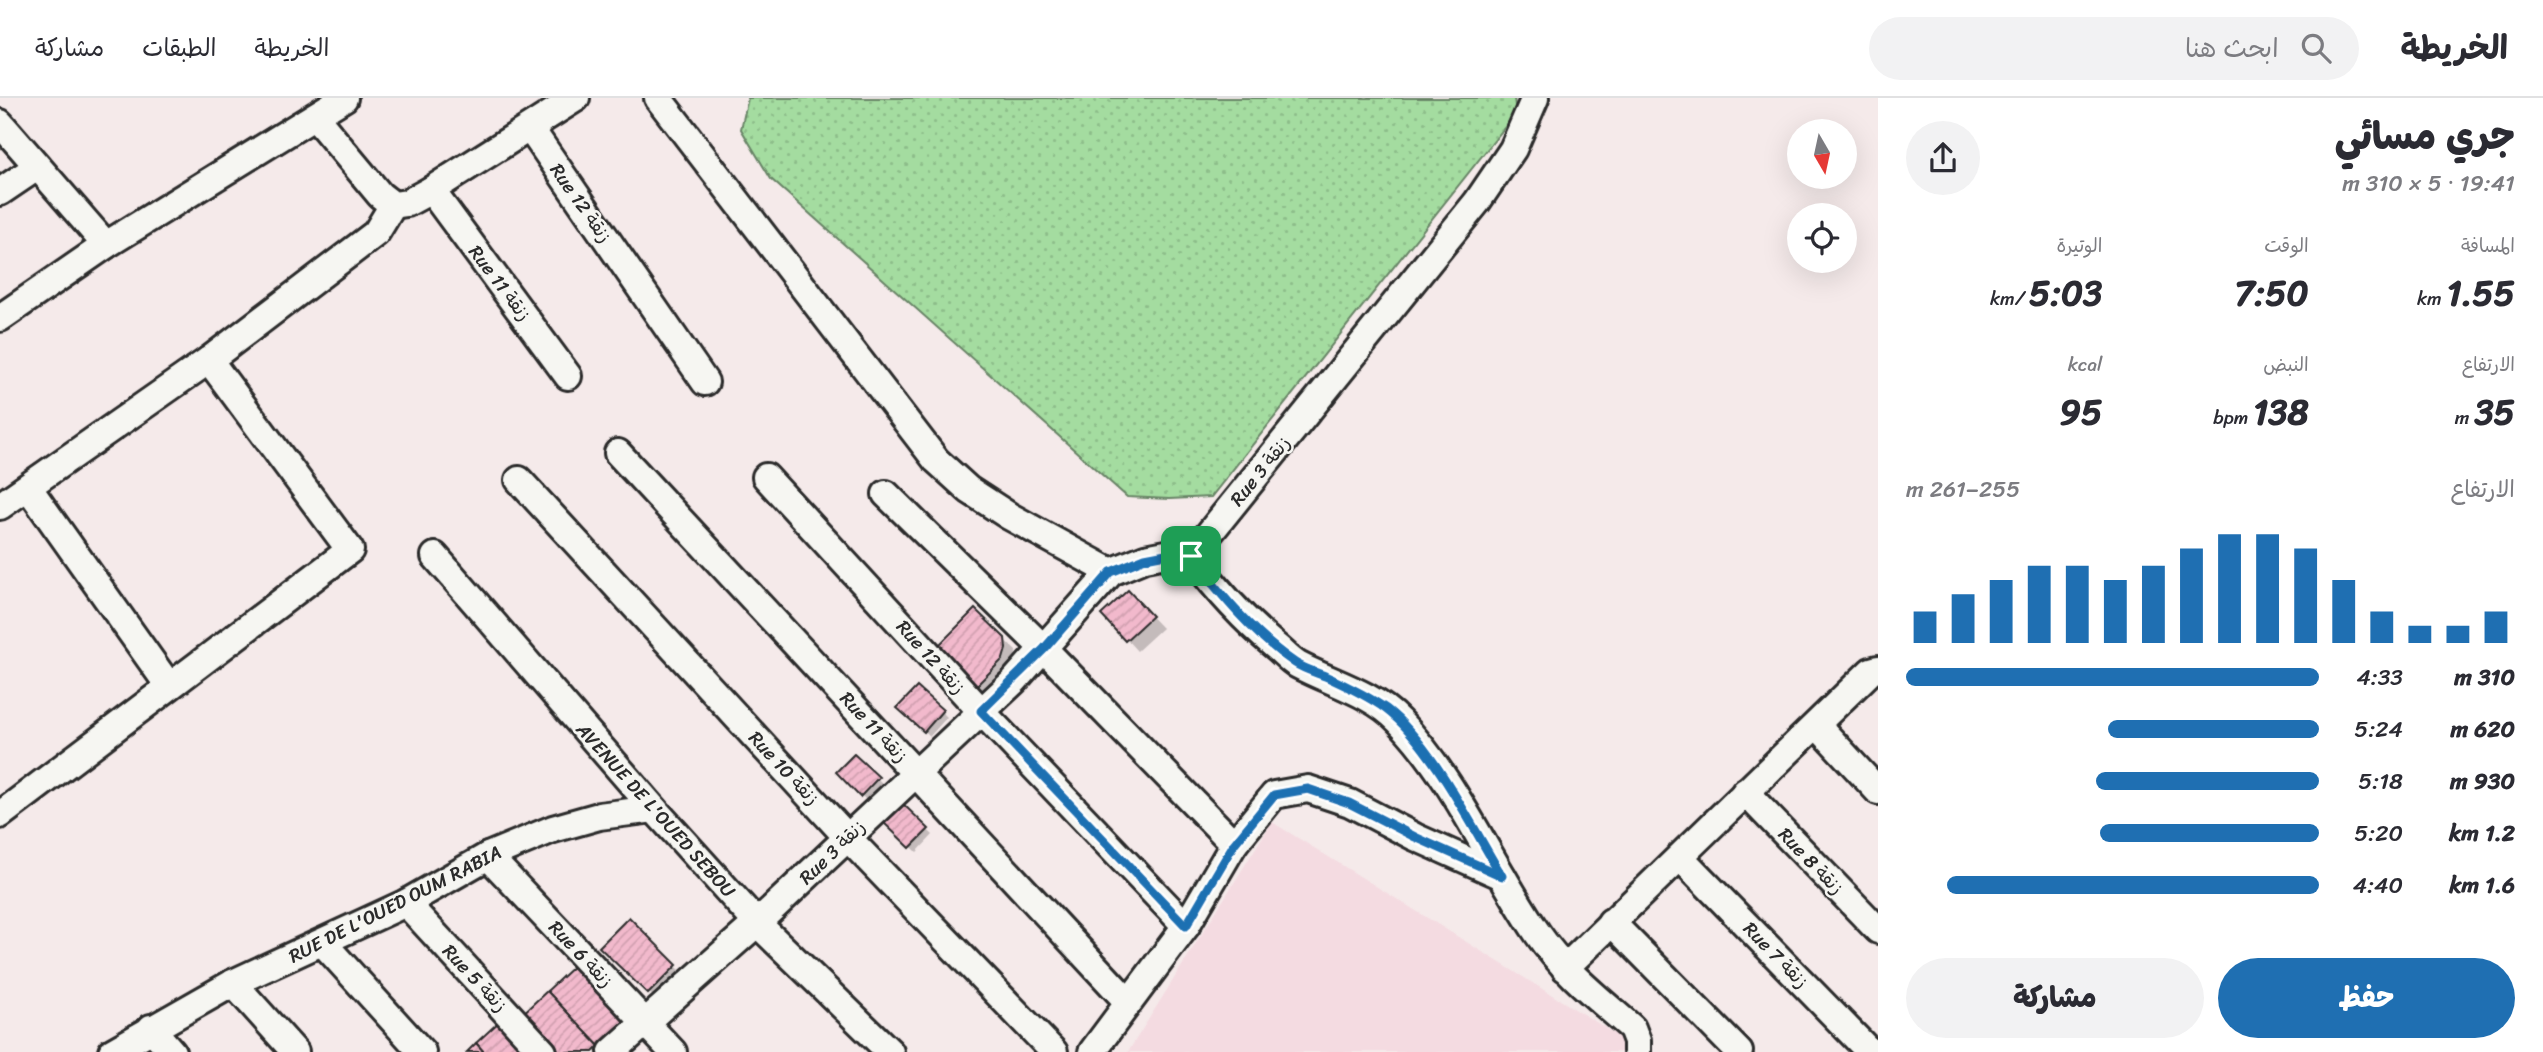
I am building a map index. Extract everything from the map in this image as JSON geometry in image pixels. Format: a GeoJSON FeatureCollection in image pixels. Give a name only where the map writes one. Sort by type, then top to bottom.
{"type":"FeatureCollection","features":[{"type":"Feature","properties":{"kind":"street"},"geometry":{"type":"LineString","coordinates":[[0,318],[106,245],[344,98]]}},
{"type":"Feature","properties":{"kind":"street"},"geometry":{"type":"LineString","coordinates":[[315,117],[380,195],[393,205],[408,203],[431,190],[576,98]]}},
{"type":"Feature","properties":{"kind":"street"},"geometry":{"type":"LineString","coordinates":[[658,98],[936,460],[969,490],[1009,516],[1111,572]]}},
{"type":"Feature","properties":{"kind":"street","name":"Rue 3 زنقة"},"geometry":{"type":"LineString","coordinates":[[612,1052],[757,923],[981,711],[1044,649],[1111,572],[1145,558],[1171,553],[1191,556],[1477,202],[1513,149],[1535,98]]}},
{"type":"Feature","properties":{"kind":"street"},"geometry":{"type":"LineString","coordinates":[[0,123],[106,245]]}},
{"type":"Feature","properties":{"kind":"street","name":"Rue 12 زنقة"},"geometry":{"type":"LineString","coordinates":[[530,128],[705,382]]}},
{"type":"Feature","properties":{"kind":"street"},"geometry":{"type":"LineString","coordinates":[[0,192],[37,167]]}},
{"type":"Feature","properties":{"kind":"street","name":"Rue 11 زنقة"},"geometry":{"type":"LineString","coordinates":[[431,190],[568,376]]}},
{"type":"Feature","properties":{"kind":"street"},"geometry":{"type":"LineString","coordinates":[[0,506],[209,360],[376,233],[393,205]]}},
{"type":"Feature","properties":{"kind":"street"},"geometry":{"type":"LineString","coordinates":[[3,805],[169,686],[350,550],[209,360]]}},
{"type":"Feature","properties":{"kind":"street","name":"Rue 11 زنقة"},"geometry":{"type":"LineString","coordinates":[[618,453],[1128,1002]]}},
{"type":"Feature","properties":{"kind":"street","name":"Rue 12 زنقة"},"geometry":{"type":"LineString","coordinates":[[766,477],[981,711],[1186,926]]}},
{"type":"Feature","properties":{"kind":"street","name":"Rue 10 زنقة"},"geometry":{"type":"LineString","coordinates":[[519,480],[848,838],[1054,1052]]}},
{"type":"Feature","properties":{"kind":"street"},"geometry":{"type":"LineString","coordinates":[[28,487],[169,686]]}},
{"type":"Feature","properties":{"kind":"street"},"geometry":{"type":"LineString","coordinates":[[886,494],[1044,649],[1234,844]]}},
{"type":"Feature","properties":{"kind":"street","name":"AVENUE DE L'OUED SEBOU"},"geometry":{"type":"LineString","coordinates":[[435,556],[654,809],[757,923],[891,1052]]}},
{"type":"Feature","properties":{"kind":"street"},"geometry":{"type":"LineString","coordinates":[[1191,556],[1220,594],[1296,664],[1342,684],[1385,709],[1399,721],[1429,756],[1538,936],[1565,968],[1632,1028],[1637,1041],[1637,1052]]}},
{"type":"Feature","properties":{"kind":"street"},"geometry":{"type":"LineString","coordinates":[[1565,968],[1871,671],[1878,669]]}},
{"type":"Feature","properties":{"kind":"street"},"geometry":{"type":"LineString","coordinates":[[1817,725],[1878,791]]}},
{"type":"Feature","properties":{"kind":"street"},"geometry":{"type":"LineString","coordinates":[[1092,1052],[1186,926],[1234,844],[1274,795],[1308,789],[1349,803],[1415,837],[1502,876]]}},
{"type":"Feature","properties":{"kind":"street","name":"Rue 8 زنقة"},"geometry":{"type":"LineString","coordinates":[[1745,792],[1878,930]]}},
{"type":"Feature","properties":{"kind":"street","name":"RUE DE L'OUED OUM RABIA"},"geometry":{"type":"LineString","coordinates":[[112,1052],[233,983],[406,903],[488,856],[576,822],[599,816],[654,809]]}},
{"type":"Feature","properties":{"kind":"street","name":"Rue 6 زنقة"},"geometry":{"type":"LineString","coordinates":[[488,856],[673,1052]]}},
{"type":"Feature","properties":{"kind":"street","name":"Rue 7 زنقة"},"geometry":{"type":"LineString","coordinates":[[1681,858],[1871,1052]]}},
{"type":"Feature","properties":{"kind":"street","name":"Rue 5 زنقة"},"geometry":{"type":"LineString","coordinates":[[406,903],[543,1052]]}},
{"type":"Feature","properties":{"kind":"street"},"geometry":{"type":"LineString","coordinates":[[1611,922],[1739,1052]]}},
{"type":"Feature","properties":{"kind":"street"},"geometry":{"type":"LineString","coordinates":[[323,943],[422,1052]]}},
{"type":"Feature","properties":{"kind":"street"},"geometry":{"type":"LineString","coordinates":[[233,983],[295,1052]]}},
{"type":"Feature","properties":{"kind":"street"},"geometry":{"type":"LineString","coordinates":[[151,1028],[172,1052]]}},
{"type":"Feature","properties":{"kind":"shaded area"},"geometry":{"type":"Polygon","coordinates":[[[1272,822],[1633,1045],[1628,1052],[1128,1052],[1272,822]]]}},
{"type":"Feature","properties":{"kind":"green space"},"geometry":{"type":"Polygon","coordinates":[[[748,98],[1514,98],[1516,113],[1211,497],[1169,499],[1127,497],[771,179],[741,129],[748,98]]]}},
{"type":"Feature","properties":{"kind":"building"},"geometry":{"type":"Polygon","coordinates":[[[1128,590],[1152,616],[1125,641],[1101,615],[1128,590]]]}},
{"type":"Feature","properties":{"kind":"building"},"geometry":{"type":"Polygon","coordinates":[[[975,609],[1005,638],[1006,649],[1003,659],[974,688],[935,649],[975,609]]]}},
{"type":"Feature","properties":{"kind":"building"},"geometry":{"type":"Polygon","coordinates":[[[917,687],[943,710],[924,732],[897,708],[917,687]]]}},
{"type":"Feature","properties":{"kind":"building"},"geometry":{"type":"Polygon","coordinates":[[[854,754],[879,777],[860,797],[836,772],[854,754]]]}},
{"type":"Feature","properties":{"kind":"building"},"geometry":{"type":"Polygon","coordinates":[[[900,801],[929,829],[910,848],[881,820],[900,801]]]}},
{"type":"Feature","properties":{"kind":"building"},"geometry":{"type":"Polygon","coordinates":[[[629,917],[677,965],[648,994],[599,947],[629,917]]]}},
{"type":"Feature","properties":{"kind":"building"},"geometry":{"type":"Polygon","coordinates":[[[576,964],[628,1019],[599,1046],[547,991],[576,964]]]}},
{"type":"Feature","properties":{"kind":"building"},"geometry":{"type":"Polygon","coordinates":[[[547,991],[599,1046],[593,1052],[552,1052],[519,1017],[547,991]]]}},
{"type":"Feature","properties":{"kind":"building"},"geometry":{"type":"Polygon","coordinates":[[[501,1020],[531,1052],[484,1052],[476,1043],[501,1020]]]}},
{"type":"Feature","properties":{"kind":"building"},"geometry":{"type":"Polygon","coordinates":[[[476,1043],[484,1052],[467,1052],[476,1043]]]}},
{"type":"Feature","properties":{"kind":"route"},"geometry":{"type":"LineString","coordinates":[[1171,553],[1191,556],[1220,594],[1296,664],[1342,684],[1385,709],[1399,721],[1429,756],[1502,876],[1415,837],[1349,803],[1308,789],[1274,795],[1234,844],[1186,926],[981,711],[1044,649],[1111,572],[1145,558],[1171,553]]}}]}
